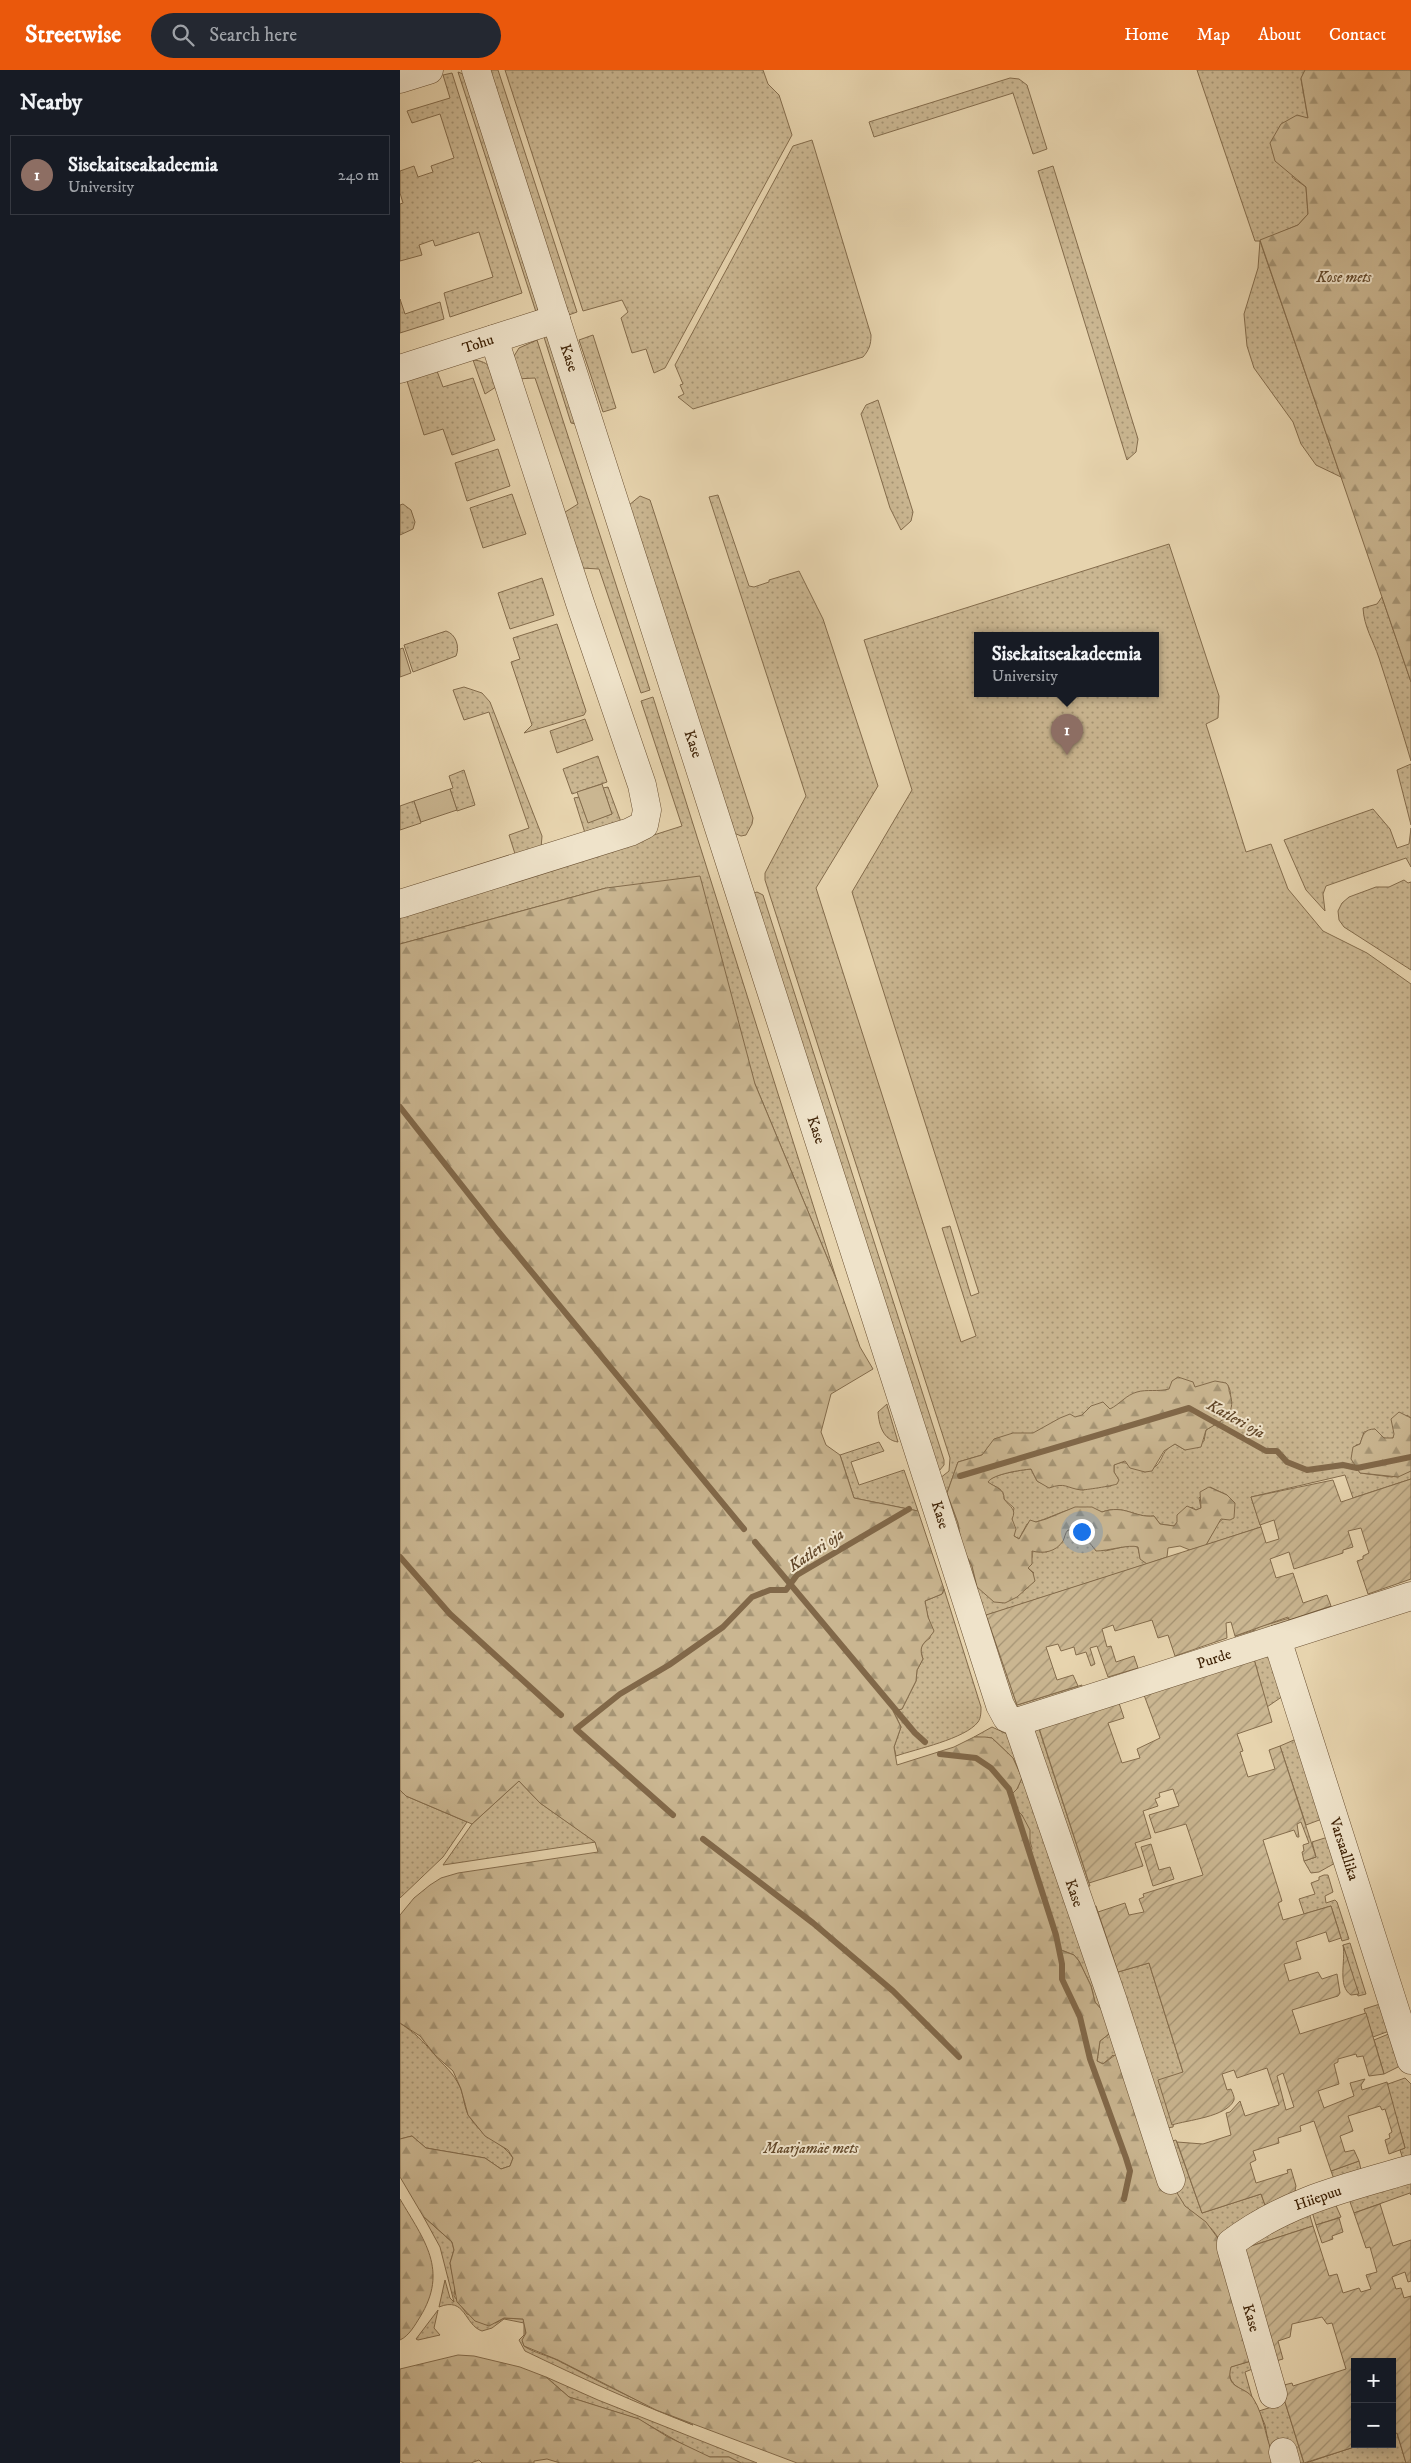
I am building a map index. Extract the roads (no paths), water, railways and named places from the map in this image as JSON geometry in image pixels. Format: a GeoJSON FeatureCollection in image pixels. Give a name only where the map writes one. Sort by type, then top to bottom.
{"type":"FeatureCollection","features":[{"type":"Feature","properties":{"kind":"street"},"geometry":{"type":"LineString","coordinates":[[400,79],[428,70]]}},
{"type":"Feature","properties":{"kind":"street","name":"Kase"},"geometry":{"type":"LineString","coordinates":[[476,70],[1000,1705],[1007,1718],[1017,1722],[1112,1998],[1171,2180]]}},
{"type":"Feature","properties":{"kind":"street","name":"Tohu"},"geometry":{"type":"LineString","coordinates":[[400,369],[556,319]]}},
{"type":"Feature","properties":{"kind":"street"},"geometry":{"type":"LineString","coordinates":[[400,904],[630,832],[644,825],[647,819],[646,800],[634,758],[580,604],[494,339]]}},
{"type":"Feature","properties":{"kind":"street","name":"Purde"},"geometry":{"type":"LineString","coordinates":[[1017,1722],[1411,1596]]}},
{"type":"Feature","properties":{"kind":"street","name":"Varsaallika"},"geometry":{"type":"LineString","coordinates":[[1277,1639],[1411,2060]]}},
{"type":"Feature","properties":{"kind":"street","name":"Hiiepuu"},"geometry":{"type":"LineString","coordinates":[[1231,2243],[1260,2223],[1294,2205],[1411,2168]]}},
{"type":"Feature","properties":{"kind":"street","name":"Kase"},"geometry":{"type":"LineString","coordinates":[[1231,2243],[1230,2248],[1274,2394]]}},
{"type":"Feature","properties":{"kind":"waterway"},"geometry":{"type":"LineString","coordinates":[[400,1107],[497,1230],[744,1529]]}},
{"type":"Feature","properties":{"kind":"waterway","name":"Katleri oja"},"geometry":{"type":"LineString","coordinates":[[960,1476],[1189,1408],[1266,1451],[1277,1451],[1287,1462],[1307,1470],[1343,1465],[1357,1468],[1411,1457]]}},
{"type":"Feature","properties":{"kind":"waterway","name":"Katleri oja"},"geometry":{"type":"LineString","coordinates":[[673,1815],[576,1729],[620,1694],[669,1665],[723,1627],[752,1597],[770,1590],[786,1590],[797,1575],[909,1509]]}},
{"type":"Feature","properties":{"kind":"waterway"},"geometry":{"type":"LineString","coordinates":[[755,1542],[915,1733],[925,1742]]}},
{"type":"Feature","properties":{"kind":"waterway"},"geometry":{"type":"LineString","coordinates":[[400,1557],[450,1614],[561,1715]]}},
{"type":"Feature","properties":{"kind":"waterway"},"geometry":{"type":"LineString","coordinates":[[940,1754],[976,1758],[991,1768],[1009,1789],[1056,1935],[1062,1964],[1062,1979],[1080,2017],[1090,2059],[1130,2171],[1124,2199]]}},
{"type":"Feature","properties":{"kind":"waterway"},"geometry":{"type":"LineString","coordinates":[[703,1839],[813,1923],[893,1991],[959,2057]]}},
{"type":"Feature","properties":{"kind":"place","name":"Sisekaitseakadeemia"},"geometry":{"type":"Point","coordinates":[1067,755]}},
{"type":"Feature","properties":{"kind":"park label","name":"Kose mets"},"geometry":{"type":"Point","coordinates":[1344,277]}},
{"type":"Feature","properties":{"kind":"park label","name":"Maarjamäe mets"},"geometry":{"type":"Point","coordinates":[811,2148]}}]}
